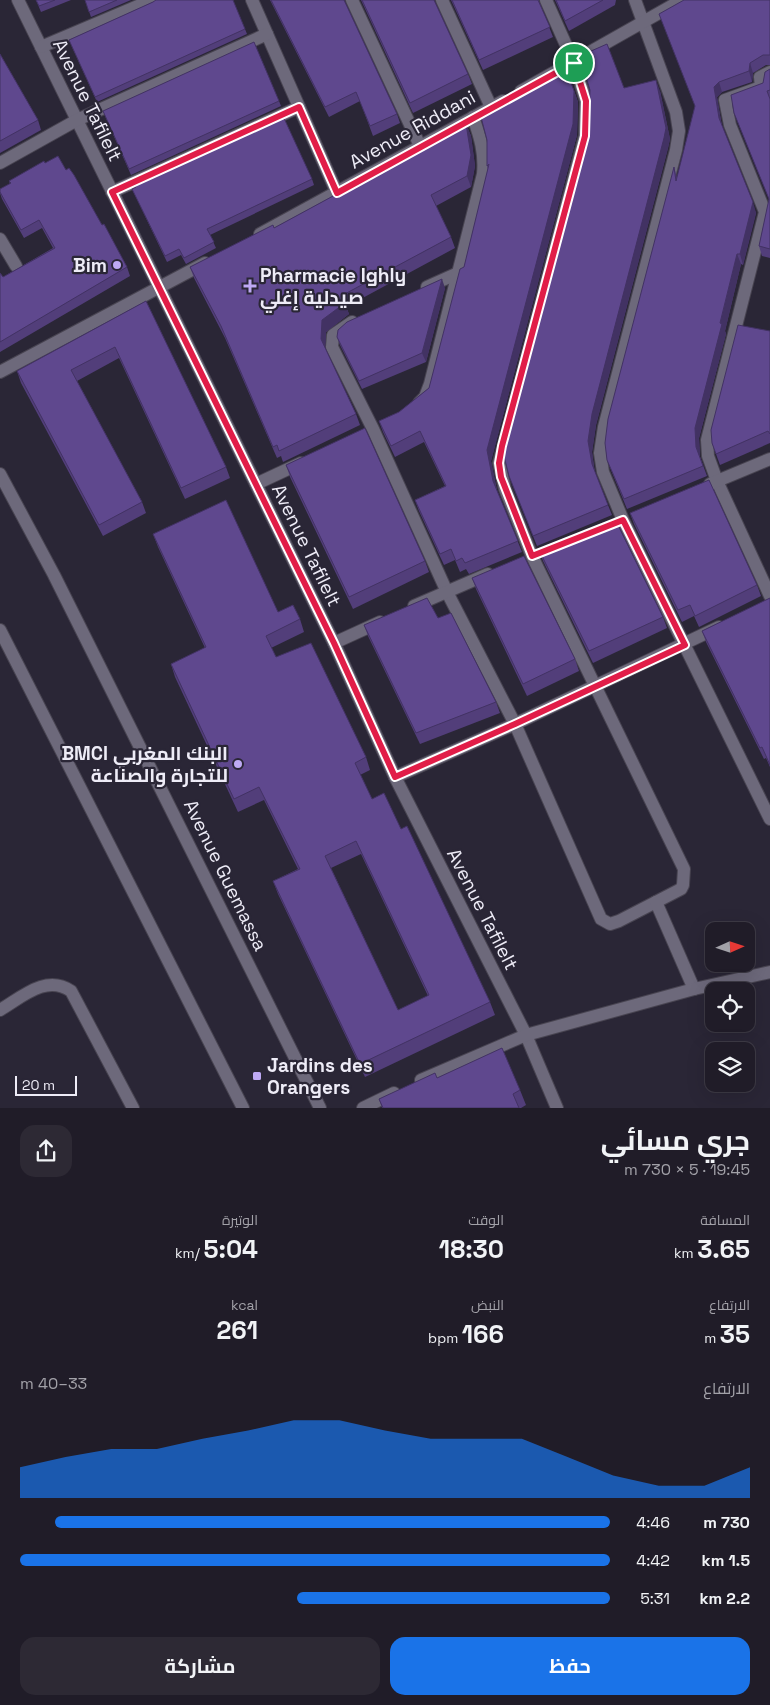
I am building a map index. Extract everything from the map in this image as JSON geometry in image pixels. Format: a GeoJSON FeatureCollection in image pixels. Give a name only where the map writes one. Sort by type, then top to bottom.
{"type":"FeatureCollection","features":[{"type":"Feature","properties":{"kind":"street","name":"Avenue Tafilelt"},"geometry":{"type":"LineString","coordinates":[[18,0],[334,643],[395,777],[526,1035],[557,1108]]}},
{"type":"Feature","properties":{"kind":"street"},"geometry":{"type":"LineString","coordinates":[[41,47],[152,0]]}},
{"type":"Feature","properties":{"kind":"street"},"geometry":{"type":"LineString","coordinates":[[252,0],[337,193]]}},
{"type":"Feature","properties":{"kind":"street"},"geometry":{"type":"LineString","coordinates":[[352,0],[420,146]]}},
{"type":"Feature","properties":{"kind":"street"},"geometry":{"type":"LineString","coordinates":[[442,0],[491,107]]}},
{"type":"Feature","properties":{"kind":"street"},"geometry":{"type":"LineString","coordinates":[[363,316],[337,330],[331,340],[332,347],[447,592],[515,724],[601,919],[605,923],[615,923],[656,902],[683,885],[684,869],[533,556],[505,489],[499,463],[585,136],[586,101],[574,63],[546,0]]}},
{"type":"Feature","properties":{"kind":"street"},"geometry":{"type":"LineString","coordinates":[[634,0],[676,112],[679,130],[673,160],[604,427],[600,453],[603,472],[623,520],[770,819]]}},
{"type":"Feature","properties":{"kind":"street","name":"Avenue Riddani"},"geometry":{"type":"LineString","coordinates":[[252,238],[574,63],[682,0]]}},
{"type":"Feature","properties":{"kind":"street"},"geometry":{"type":"LineString","coordinates":[[0,164],[77,120],[267,34]]}},
{"type":"Feature","properties":{"kind":"street"},"geometry":{"type":"LineString","coordinates":[[767,601],[716,481],[708,456],[707,440],[765,212],[726,114],[725,100],[761,86],[760,77],[770,72]]}},
{"type":"Feature","properties":{"kind":"street"},"geometry":{"type":"LineString","coordinates":[[112,192],[299,107]]}},
{"type":"Feature","properties":{"kind":"street"},"geometry":{"type":"LineString","coordinates":[[410,409],[424,398],[430,384],[484,160],[482,144],[473,117]]}},
{"type":"Feature","properties":{"kind":"street"},"geometry":{"type":"LineString","coordinates":[[0,239],[16,266]]}},
{"type":"Feature","properties":{"kind":"street"},"geometry":{"type":"LineString","coordinates":[[0,372],[218,256]]}},
{"type":"Feature","properties":{"kind":"street"},"geometry":{"type":"LineString","coordinates":[[414,293],[456,274]]}},
{"type":"Feature","properties":{"kind":"street"},"geometry":{"type":"LineString","coordinates":[[256,484],[310,459]]}},
{"type":"Feature","properties":{"kind":"street"},"geometry":{"type":"LineString","coordinates":[[700,488],[770,459]]}},
{"type":"Feature","properties":{"kind":"street","name":"Avenue Guemassa"},"geometry":{"type":"LineString","coordinates":[[0,474],[54,575],[320,1108]]}},
{"type":"Feature","properties":{"kind":"street"},"geometry":{"type":"LineString","coordinates":[[334,643],[498,570]]}},
{"type":"Feature","properties":{"kind":"street"},"geometry":{"type":"LineString","coordinates":[[395,777],[515,724],[685,645],[727,623]]}},
{"type":"Feature","properties":{"kind":"street"},"geometry":{"type":"LineString","coordinates":[[0,630],[243,1108]]}},
{"type":"Feature","properties":{"kind":"street"},"geometry":{"type":"LineString","coordinates":[[656,902],[694,989]]}},
{"type":"Feature","properties":{"kind":"street"},"geometry":{"type":"LineString","coordinates":[[362,1108],[466,1059],[526,1035],[694,989],[770,972]]}},
{"type":"Feature","properties":{"kind":"street"},"geometry":{"type":"LineString","coordinates":[[0,1010],[43,985],[53,983],[71,991],[133,1108]]}},
{"type":"Feature","properties":{"kind":"building"},"geometry":{"type":"Polygon","coordinates":[[[36,0],[55,0],[39,6],[36,0]]]}},
{"type":"Feature","properties":{"kind":"building"},"geometry":{"type":"Polygon","coordinates":[[[85,0],[117,0],[89,12],[85,0]]]}},
{"type":"Feature","properties":{"kind":"building"},"geometry":{"type":"Polygon","coordinates":[[[156,0],[233,0],[245,29],[95,97],[69,40],[156,0]]]}},
{"type":"Feature","properties":{"kind":"building"},"geometry":{"type":"Polygon","coordinates":[[[271,0],[344,0],[397,114],[370,126],[356,92],[325,107],[271,0]]]}},
{"type":"Feature","properties":{"kind":"building"},"geometry":{"type":"Polygon","coordinates":[[[362,0],[434,0],[468,74],[410,103],[362,0]]]}},
{"type":"Feature","properties":{"kind":"building"},"geometry":{"type":"Polygon","coordinates":[[[452,0],[538,0],[550,27],[479,60],[452,0]]]}},
{"type":"Feature","properties":{"kind":"building"},"geometry":{"type":"Polygon","coordinates":[[[556,0],[603,0],[565,21],[556,0]]]}},
{"type":"Feature","properties":{"kind":"building"},"geometry":{"type":"Polygon","coordinates":[[[684,0],[770,0],[770,55],[763,55],[750,63],[749,71],[719,82],[714,87],[719,118],[753,202],[740,254],[737,254],[720,323],[722,324],[695,428],[696,447],[703,466],[624,499],[607,460],[605,443],[608,419],[674,167],[676,181],[695,106],[659,14],[684,0]]]}},
{"type":"Feature","properties":{"kind":"building"},"geometry":{"type":"Polygon","coordinates":[[[254,42],[279,101],[129,169],[103,111],[254,42]]]}},
{"type":"Feature","properties":{"kind":"building"},"geometry":{"type":"Polygon","coordinates":[[[607,44],[624,88],[656,80],[666,128],[592,414],[588,441],[592,464],[608,505],[533,536],[509,476],[503,452],[589,127],[590,90],[581,61],[584,60],[582,55],[607,44]]]}},
{"type":"Feature","properties":{"kind":"building"},"geometry":{"type":"Polygon","coordinates":[[[0,54],[38,120],[0,141],[0,54]]]}},
{"type":"Feature","properties":{"kind":"building"},"geometry":{"type":"Polygon","coordinates":[[[566,68],[574,91],[573,124],[487,450],[493,481],[518,541],[465,563],[462,558],[456,561],[451,549],[440,554],[415,500],[446,486],[420,431],[391,446],[379,421],[399,412],[429,388],[460,269],[464,267],[489,164],[487,166],[487,140],[481,117],[489,113],[487,107],[566,68]]]}},
{"type":"Feature","properties":{"kind":"building"},"geometry":{"type":"Polygon","coordinates":[[[770,69],[770,90],[767,91],[770,99],[770,249],[759,246],[769,199],[734,113],[731,95],[763,83],[765,72],[770,69]]]}},
{"type":"Feature","properties":{"kind":"building"},"geometry":{"type":"Polygon","coordinates":[[[283,116],[312,179],[207,229],[214,242],[184,258],[179,249],[165,256],[132,189],[136,187],[135,184],[283,116]]]}},
{"type":"Feature","properties":{"kind":"building"},"geometry":{"type":"Polygon","coordinates":[[[466,124],[471,155],[467,176],[431,195],[451,237],[341,296],[345,303],[322,320],[321,339],[356,414],[279,451],[277,445],[273,447],[221,326],[190,267],[273,225],[274,228],[466,124]]]}},
{"type":"Feature","properties":{"kind":"building"},"geometry":{"type":"Polygon","coordinates":[[[58,156],[66,170],[69,168],[74,175],[102,225],[104,224],[127,267],[0,342],[0,273],[3,277],[55,248],[39,220],[21,230],[0,189],[11,183],[9,181],[44,161],[45,163],[58,156]]]}},
{"type":"Feature","properties":{"kind":"building"},"geometry":{"type":"Polygon","coordinates":[[[442,279],[422,353],[359,381],[337,337],[338,330],[347,322],[442,279]]]}},
{"type":"Feature","properties":{"kind":"building"},"geometry":{"type":"Polygon","coordinates":[[[146,301],[226,467],[181,488],[115,347],[71,370],[142,502],[99,525],[17,371],[146,301]]]}},
{"type":"Feature","properties":{"kind":"building"},"geometry":{"type":"Polygon","coordinates":[[[738,325],[770,331],[770,434],[768,431],[716,454],[712,443],[711,430],[738,325]]]}},
{"type":"Feature","properties":{"kind":"building"},"geometry":{"type":"Polygon","coordinates":[[[365,428],[425,561],[349,597],[286,465],[365,428]]]}},
{"type":"Feature","properties":{"kind":"building"},"geometry":{"type":"Polygon","coordinates":[[[709,480],[757,585],[695,616],[690,605],[678,610],[630,513],[709,480]]]}},
{"type":"Feature","properties":{"kind":"building"},"geometry":{"type":"Polygon","coordinates":[[[226,500],[278,612],[293,605],[300,619],[266,636],[276,657],[311,643],[366,757],[355,763],[372,799],[384,793],[401,829],[407,826],[490,1002],[360,1064],[273,881],[300,869],[259,787],[234,799],[171,664],[206,647],[153,534],[226,500]],[[356,841],[325,856],[398,1010],[429,995],[356,841]]]}},
{"type":"Feature","properties":{"kind":"building"},"geometry":{"type":"Polygon","coordinates":[[[615,519],[663,617],[589,651],[539,550],[615,519]]]}},
{"type":"Feature","properties":{"kind":"building"},"geometry":{"type":"Polygon","coordinates":[[[524,556],[575,659],[523,684],[472,578],[524,556]]]}},
{"type":"Feature","properties":{"kind":"building"},"geometry":{"type":"Polygon","coordinates":[[[427,598],[438,618],[451,613],[496,702],[416,733],[364,625],[427,598]]]}},
{"type":"Feature","properties":{"kind":"building"},"geometry":{"type":"Polygon","coordinates":[[[770,598],[770,765],[702,631],[770,598]]]}},
{"type":"Feature","properties":{"kind":"building"},"geometry":{"type":"Polygon","coordinates":[[[502,1048],[520,1090],[513,1094],[519,1108],[383,1108],[379,1099],[435,1073],[437,1078],[502,1048]]]}},
{"type":"Feature","properties":{"kind":"place","name":"Bim"},"geometry":{"type":"Point","coordinates":[117,265]}},
{"type":"Feature","properties":{"kind":"place","name":"Pharmacie Ighly صيدلية إغلي"},"geometry":{"type":"Point","coordinates":[250,286]}},
{"type":"Feature","properties":{"kind":"place","name":"BMCI البنك المغربي للتجارة والصناعة"},"geometry":{"type":"Point","coordinates":[238,764]}},
{"type":"Feature","properties":{"kind":"place","name":"Jardins des Orangers"},"geometry":{"type":"Point","coordinates":[257,1076]}},
{"type":"Feature","properties":{"kind":"route"},"geometry":{"type":"LineString","coordinates":[[574,63],[586,101],[585,136],[502,446],[499,463],[501,477],[532,556],[623,520],[685,645],[395,777],[334,643],[112,192],[299,107],[337,193],[574,63]]}}]}
